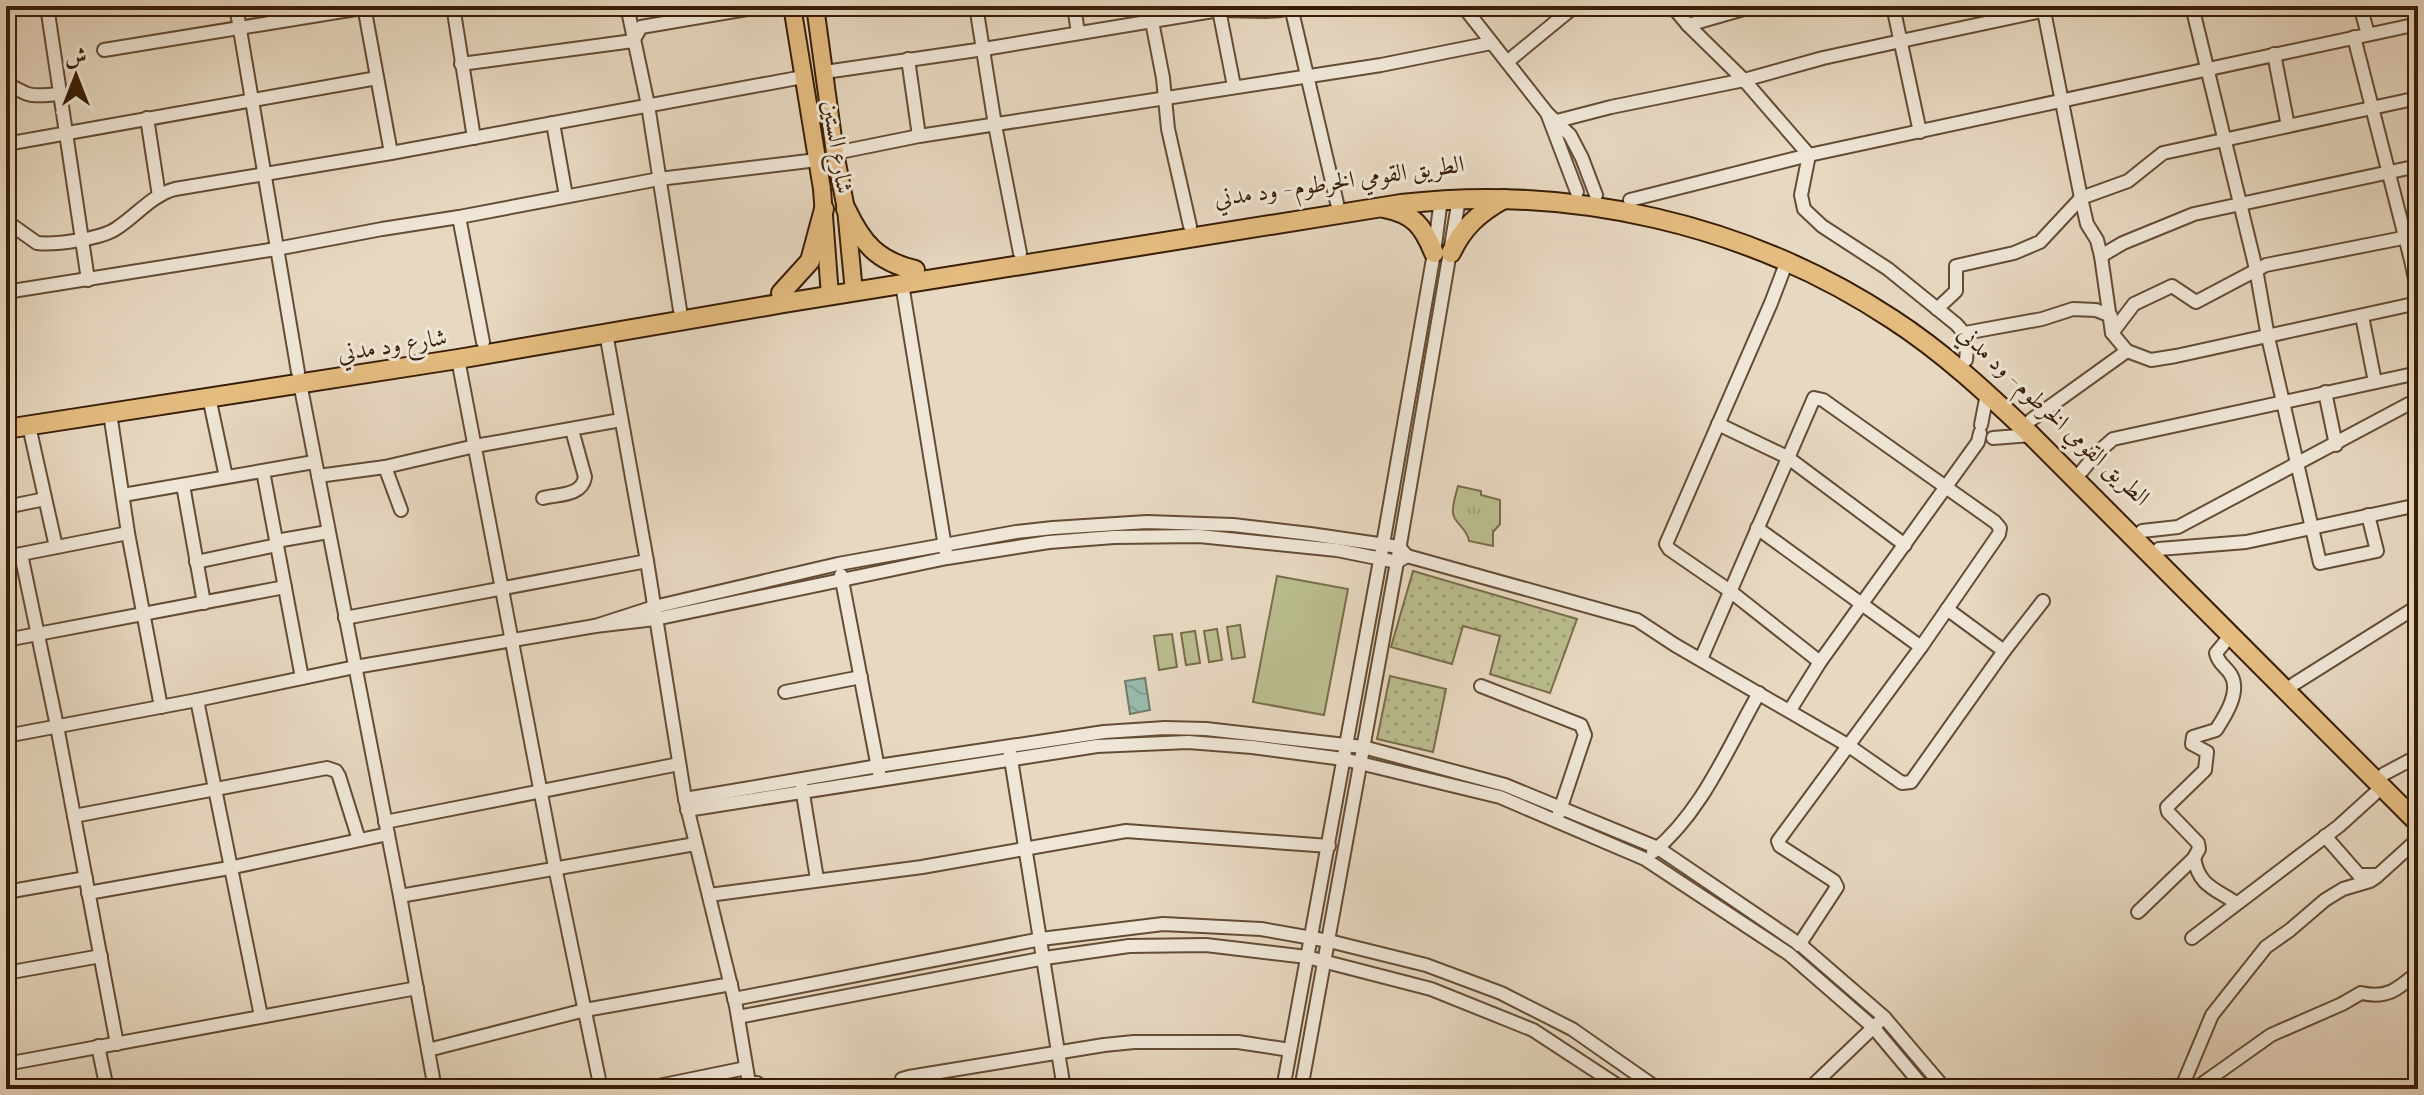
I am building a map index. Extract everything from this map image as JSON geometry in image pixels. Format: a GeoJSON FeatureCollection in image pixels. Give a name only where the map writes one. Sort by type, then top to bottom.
{"type":"FeatureCollection","features":[{"type":"Feature","properties":{"kind":"highway","name":"الطريق القومي الخرطوم - ود مدني"},"geometry":{"type":"LineString","coordinates":[[908,277],[1020,253],[1448,187],[1511,187],[1577,192],[1630,200],[1709,220],[1792,251],[1849,280],[1897,309],[1966,360],[2230,636],[2383,780],[2418,808]]}},
{"type":"Feature","properties":{"kind":"highway","name":"الطريق القومي الخرطوم - ود مدني"},"geometry":{"type":"LineString","coordinates":[[782,298],[1378,207],[1450,199],[1550,201],[1631,212],[1706,231],[1787,261],[1893,319],[2031,428],[2082,471],[2294,684],[2383,780],[2418,823]]}},
{"type":"Feature","properties":{"kind":"highway"},"geometry":{"type":"LineString","coordinates":[[1378,207],[1399,211],[1416,222],[1442,253],[1472,220],[1505,199]]}},
{"type":"Feature","properties":{"kind":"highway"},"geometry":{"type":"LineString","coordinates":[[782,298],[810,261],[824,209]]}},
{"type":"Feature","properties":{"kind":"highway"},"geometry":{"type":"LineString","coordinates":[[846,209],[856,232],[870,248],[908,277]]}},
{"type":"Feature","properties":{"kind":"highway","name":"شارع ود مدني"},"geometry":{"type":"LineString","coordinates":[[6,429],[209,397],[483,342],[719,304],[782,298]]}},
{"type":"Feature","properties":{"kind":"highway","name":"شارع ود مدني"},"geometry":{"type":"LineString","coordinates":[[6,418],[458,359],[782,298]]}},
{"type":"Feature","properties":{"kind":"main road","name":"شارع الستين"},"geometry":{"type":"LineString","coordinates":[[792,6],[822,189],[830,289]]}},
{"type":"Feature","properties":{"kind":"main road","name":"شارع الستين"},"geometry":{"type":"LineString","coordinates":[[815,6],[846,209],[853,286]]}},
{"type":"Feature","properties":{"kind":"main road"},"geometry":{"type":"LineString","coordinates":[[818,165],[837,160]]}},
{"type":"Feature","properties":{"kind":"main road"},"geometry":{"type":"LineString","coordinates":[[822,189],[841,186]]}},
{"type":"Feature","properties":{"kind":"street"},"geometry":{"type":"LineString","coordinates":[[47,6],[88,280]]}},
{"type":"Feature","properties":{"kind":"street"},"geometry":{"type":"LineString","coordinates":[[236,6],[314,462],[435,1089]]}},
{"type":"Feature","properties":{"kind":"street"},"geometry":{"type":"LineString","coordinates":[[104,50],[240,28],[314,11],[367,6],[391,153]]}},
{"type":"Feature","properties":{"kind":"street"},"geometry":{"type":"LineString","coordinates":[[453,6],[474,138]]}},
{"type":"Feature","properties":{"kind":"street"},"geometry":{"type":"LineString","coordinates":[[627,6],[648,105],[680,310]]}},
{"type":"Feature","properties":{"kind":"street"},"geometry":{"type":"LineString","coordinates":[[633,41],[641,27],[765,6]]}},
{"type":"Feature","properties":{"kind":"street"},"geometry":{"type":"LineString","coordinates":[[976,6],[1020,253]]}},
{"type":"Feature","properties":{"kind":"street"},"geometry":{"type":"LineString","coordinates":[[1074,6],[1078,33]]}},
{"type":"Feature","properties":{"kind":"street"},"geometry":{"type":"LineString","coordinates":[[1149,6],[1168,129],[1190,226]]}},
{"type":"Feature","properties":{"kind":"street"},"geometry":{"type":"LineString","coordinates":[[825,72],[1219,10],[1271,11],[1291,6],[1337,203]]}},
{"type":"Feature","properties":{"kind":"street"},"geometry":{"type":"LineString","coordinates":[[1463,6],[1574,142],[1596,195]]}},
{"type":"Feature","properties":{"kind":"street"},"geometry":{"type":"LineString","coordinates":[[1507,62],[1575,6]]}},
{"type":"Feature","properties":{"kind":"street"},"geometry":{"type":"LineString","coordinates":[[1672,6],[1744,80],[1809,155]]}},
{"type":"Feature","properties":{"kind":"street"},"geometry":{"type":"LineString","coordinates":[[1688,25],[1754,6]]}},
{"type":"Feature","properties":{"kind":"street"},"geometry":{"type":"LineString","coordinates":[[1893,6],[1920,132]]}},
{"type":"Feature","properties":{"kind":"street"},"geometry":{"type":"LineString","coordinates":[[1552,117],[1744,80],[1823,58],[2043,8],[2065,6]]}},
{"type":"Feature","properties":{"kind":"street"},"geometry":{"type":"LineString","coordinates":[[2192,6],[2241,203],[2320,563],[2377,551],[2368,515]]}},
{"type":"Feature","properties":{"kind":"street"},"geometry":{"type":"LineString","coordinates":[[2360,6],[2368,34]]}},
{"type":"Feature","properties":{"kind":"street"},"geometry":{"type":"LineString","coordinates":[[2043,8],[2087,224],[2097,240],[2101,256],[2112,333],[2127,351],[2151,360],[2418,303]]}},
{"type":"Feature","properties":{"kind":"street"},"geometry":{"type":"LineString","coordinates":[[1219,10],[1234,86]]}},
{"type":"Feature","properties":{"kind":"street"},"geometry":{"type":"LineString","coordinates":[[1630,200],[1809,155],[2418,24]]}},
{"type":"Feature","properties":{"kind":"street"},"geometry":{"type":"LineString","coordinates":[[2354,37],[2389,173],[2412,237],[2418,294]]}},
{"type":"Feature","properties":{"kind":"street"},"geometry":{"type":"LineString","coordinates":[[461,64],[633,41]]}},
{"type":"Feature","properties":{"kind":"street"},"geometry":{"type":"LineString","coordinates":[[837,160],[919,136],[1381,65],[1491,43]]}},
{"type":"Feature","properties":{"kind":"street"},"geometry":{"type":"LineString","coordinates":[[2274,54],[2288,126]]}},
{"type":"Feature","properties":{"kind":"street"},"geometry":{"type":"LineString","coordinates":[[908,59],[919,136]]}},
{"type":"Feature","properties":{"kind":"street"},"geometry":{"type":"LineString","coordinates":[[6,221],[37,243],[81,239],[113,231],[159,196],[175,189],[391,153],[803,77]]}},
{"type":"Feature","properties":{"kind":"street"},"geometry":{"type":"LineString","coordinates":[[6,144],[377,78]]}},
{"type":"Feature","properties":{"kind":"street"},"geometry":{"type":"LineString","coordinates":[[6,83],[21,94],[60,94]]}},
{"type":"Feature","properties":{"kind":"street"},"geometry":{"type":"LineString","coordinates":[[1937,309],[1956,291],[1956,266],[2014,253],[2040,242],[2081,198],[2128,181],[2163,153],[2418,98]]}},
{"type":"Feature","properties":{"kind":"street"},"geometry":{"type":"LineString","coordinates":[[1552,117],[1577,192]]}},
{"type":"Feature","properties":{"kind":"street"},"geometry":{"type":"LineString","coordinates":[[147,118],[159,196]]}},
{"type":"Feature","properties":{"kind":"street"},"geometry":{"type":"LineString","coordinates":[[553,123],[566,196]]}},
{"type":"Feature","properties":{"kind":"street"},"geometry":{"type":"LineString","coordinates":[[1809,155],[1801,195],[1804,209],[1822,226],[1888,269],[1965,333],[1968,344],[1966,360]]}},
{"type":"Feature","properties":{"kind":"street"},"geometry":{"type":"LineString","coordinates":[[6,292],[276,249],[659,179],[818,165]]}},
{"type":"Feature","properties":{"kind":"street"},"geometry":{"type":"LineString","coordinates":[[2101,256],[2179,219],[2418,166]]}},
{"type":"Feature","properties":{"kind":"street"},"geometry":{"type":"LineString","coordinates":[[1301,1089],[1385,625],[1401,555],[1450,199]]}},
{"type":"Feature","properties":{"kind":"street"},"geometry":{"type":"LineString","coordinates":[[459,217],[483,342]]}},
{"type":"Feature","properties":{"kind":"street"},"geometry":{"type":"LineString","coordinates":[[2112,333],[2134,304],[2172,286],[2196,302],[2256,269],[2279,262],[2412,237]]}},
{"type":"Feature","properties":{"kind":"street"},"geometry":{"type":"LineString","coordinates":[[1283,1089],[1380,558],[1442,253]]}},
{"type":"Feature","properties":{"kind":"street"},"geometry":{"type":"LineString","coordinates":[[1787,261],[1666,546],[1730,591],[1820,662]]}},
{"type":"Feature","properties":{"kind":"street"},"geometry":{"type":"LineString","coordinates":[[908,277],[945,552]]}},
{"type":"Feature","properties":{"kind":"street"},"geometry":{"type":"LineString","coordinates":[[1965,333],[2042,319],[2073,309],[2096,310],[2111,316]]}},
{"type":"Feature","properties":{"kind":"street"},"geometry":{"type":"LineString","coordinates":[[2362,316],[2375,382]]}},
{"type":"Feature","properties":{"kind":"street"},"geometry":{"type":"LineString","coordinates":[[606,333],[686,805],[731,984],[749,1087],[757,1083],[764,1089]]}},
{"type":"Feature","properties":{"kind":"street"},"geometry":{"type":"LineString","coordinates":[[1983,436],[2031,428],[2127,351]]}},
{"type":"Feature","properties":{"kind":"street"},"geometry":{"type":"LineString","coordinates":[[458,359],[555,867],[601,1089]]}},
{"type":"Feature","properties":{"kind":"street"},"geometry":{"type":"LineString","coordinates":[[2082,471],[2113,439],[2418,373]]}},
{"type":"Feature","properties":{"kind":"street"},"geometry":{"type":"LineString","coordinates":[[2325,392],[2336,445]]}},
{"type":"Feature","properties":{"kind":"street"},"geometry":{"type":"LineString","coordinates":[[1790,710],[1820,662],[1983,436],[1987,394]]}},
{"type":"Feature","properties":{"kind":"street"},"geometry":{"type":"LineString","coordinates":[[209,397],[226,477]]}},
{"type":"Feature","properties":{"kind":"street"},"geometry":{"type":"LineString","coordinates":[[1701,659],[1814,398],[1823,400],[2000,528],[1999,534],[1921,647],[1778,841],[1780,846],[1834,881],[1837,887],[1799,945]]}},
{"type":"Feature","properties":{"kind":"street"},"geometry":{"type":"LineString","coordinates":[[2142,531],[2178,527],[2418,399]]}},
{"type":"Feature","properties":{"kind":"street"},"geometry":{"type":"LineString","coordinates":[[110,413],[128,533],[161,707]]}},
{"type":"Feature","properties":{"kind":"street"},"geometry":{"type":"LineString","coordinates":[[318,476],[385,467],[475,446],[621,420]]}},
{"type":"Feature","properties":{"kind":"street"},"geometry":{"type":"LineString","coordinates":[[1718,424],[1787,457],[1905,545]]}},
{"type":"Feature","properties":{"kind":"street"},"geometry":{"type":"LineString","coordinates":[[29,426],[56,547]]}},
{"type":"Feature","properties":{"kind":"street"},"geometry":{"type":"LineString","coordinates":[[543,498],[579,491],[584,485],[585,477],[572,430]]}},
{"type":"Feature","properties":{"kind":"street"},"geometry":{"type":"LineString","coordinates":[[123,495],[314,462]]}},
{"type":"Feature","properties":{"kind":"street"},"geometry":{"type":"LineString","coordinates":[[385,467],[401,510]]}},
{"type":"Feature","properties":{"kind":"street"},"geometry":{"type":"LineString","coordinates":[[263,471],[302,678]]}},
{"type":"Feature","properties":{"kind":"street"},"geometry":{"type":"LineString","coordinates":[[183,485],[204,603]]}},
{"type":"Feature","properties":{"kind":"street"},"geometry":{"type":"LineString","coordinates":[[6,507],[45,499]]}},
{"type":"Feature","properties":{"kind":"street"},"geometry":{"type":"LineString","coordinates":[[2159,549],[2246,542],[2418,505]]}},
{"type":"Feature","properties":{"kind":"street"},"geometry":{"type":"LineString","coordinates":[[6,736],[355,667],[842,580],[945,552],[1053,528],[1147,522],[1233,525],[1339,544],[1380,558],[1401,555]]}},
{"type":"Feature","properties":{"kind":"street"},"geometry":{"type":"LineString","coordinates":[[1757,528],[1921,647]]}},
{"type":"Feature","properties":{"kind":"street"},"geometry":{"type":"LineString","coordinates":[[196,562],[328,532]]}},
{"type":"Feature","properties":{"kind":"street"},"geometry":{"type":"LineString","coordinates":[[6,557],[128,533]]}},
{"type":"Feature","properties":{"kind":"street"},"geometry":{"type":"LineString","coordinates":[[1339,544],[1383,544],[1401,555],[1637,620],[1849,746],[1902,783],[1911,782],[2043,601]]}},
{"type":"Feature","properties":{"kind":"street"},"geometry":{"type":"LineString","coordinates":[[655,613],[838,564],[945,552]]}},
{"type":"Feature","properties":{"kind":"street"},"geometry":{"type":"LineString","coordinates":[[21,554],[117,1044]]}},
{"type":"Feature","properties":{"kind":"street"},"geometry":{"type":"LineString","coordinates":[[345,618],[647,561]]}},
{"type":"Feature","properties":{"kind":"street"},"geometry":{"type":"LineString","coordinates":[[838,564],[880,781]]}},
{"type":"Feature","properties":{"kind":"street"},"geometry":{"type":"LineString","coordinates":[[6,640],[285,587]]}},
{"type":"Feature","properties":{"kind":"street"},"geometry":{"type":"LineString","coordinates":[[2294,684],[2418,606]]}},
{"type":"Feature","properties":{"kind":"street"},"geometry":{"type":"LineString","coordinates":[[1947,609],[2004,651]]}},
{"type":"Feature","properties":{"kind":"street"},"geometry":{"type":"LineString","coordinates":[[1369,622],[1385,625]]}},
{"type":"Feature","properties":{"kind":"street"},"geometry":{"type":"LineString","coordinates":[[2138,912],[2194,858],[2199,849],[2198,843],[2168,812],[2167,807],[2205,770],[2207,752],[2192,744],[2193,737],[2216,730],[2228,711],[2234,683],[2232,676],[2217,660],[2216,653],[2230,636]]}},
{"type":"Feature","properties":{"kind":"street"},"geometry":{"type":"LineString","coordinates":[[785,692],[861,677]]}},
{"type":"Feature","properties":{"kind":"street"},"geometry":{"type":"LineString","coordinates":[[1481,686],[1583,728],[1585,735],[1558,814]]}},
{"type":"Feature","properties":{"kind":"street"},"geometry":{"type":"LineString","coordinates":[[1645,859],[1684,820],[1707,787],[1759,693]]}},
{"type":"Feature","properties":{"kind":"street"},"geometry":{"type":"LineString","coordinates":[[197,700],[261,1016]]}},
{"type":"Feature","properties":{"kind":"street"},"geometry":{"type":"LineString","coordinates":[[686,805],[803,794],[880,781],[1104,732],[1206,729],[1363,747],[1505,785],[1645,859],[1789,954],[1873,1027],[1925,1089]]}},
{"type":"Feature","properties":{"kind":"street"},"geometry":{"type":"LineString","coordinates":[[686,805],[878,766],[1010,752],[1175,742],[1252,747],[1343,759],[1500,797],[1658,848],[1799,945],[1884,1017],[1945,1089]]}},
{"type":"Feature","properties":{"kind":"street"},"geometry":{"type":"LineString","coordinates":[[1010,752],[1064,1089]]}},
{"type":"Feature","properties":{"kind":"street"},"geometry":{"type":"LineString","coordinates":[[2192,938],[2325,836],[2383,780],[2418,756]]}},
{"type":"Feature","properties":{"kind":"street"},"geometry":{"type":"LineString","coordinates":[[88,893],[229,868],[359,840],[386,828],[541,791],[679,764]]}},
{"type":"Feature","properties":{"kind":"street"},"geometry":{"type":"LineString","coordinates":[[74,816],[332,769],[339,776],[359,840]]}},
{"type":"Feature","properties":{"kind":"street"},"geometry":{"type":"LineString","coordinates":[[800,780],[817,879]]}},
{"type":"Feature","properties":{"kind":"street"},"geometry":{"type":"LineString","coordinates":[[709,895],[922,867],[1126,831],[1329,846]]}},
{"type":"Feature","properties":{"kind":"street"},"geometry":{"type":"LineString","coordinates":[[2325,836],[2359,875],[2379,875]]}},
{"type":"Feature","properties":{"kind":"street"},"geometry":{"type":"LineString","coordinates":[[2181,1089],[2212,1015],[2266,947],[2325,900],[2343,889],[2379,875],[2418,839]]}},
{"type":"Feature","properties":{"kind":"street"},"geometry":{"type":"LineString","coordinates":[[400,896],[695,844]]}},
{"type":"Feature","properties":{"kind":"street"},"geometry":{"type":"LineString","coordinates":[[2194,858],[2201,880],[2236,903]]}},
{"type":"Feature","properties":{"kind":"street"},"geometry":{"type":"LineString","coordinates":[[6,892],[86,878]]}},
{"type":"Feature","properties":{"kind":"street"},"geometry":{"type":"LineString","coordinates":[[734,999],[1041,939],[1163,924],[1261,929],[1329,941],[1426,965],[1501,993],[1572,1029],[1650,1086]]}},
{"type":"Feature","properties":{"kind":"street"},"geometry":{"type":"LineString","coordinates":[[738,1017],[1045,958],[1129,946],[1206,945],[1307,957],[1431,989],[1533,1030],[1623,1089]]}},
{"type":"Feature","properties":{"kind":"street"},"geometry":{"type":"LineString","coordinates":[[6,973],[101,956]]}},
{"type":"Feature","properties":{"kind":"street"},"geometry":{"type":"LineString","coordinates":[[2195,1089],[2271,1035],[2361,993],[2376,996],[2397,990],[2418,972]]}},
{"type":"Feature","properties":{"kind":"street"},"geometry":{"type":"LineString","coordinates":[[428,1050],[585,1010],[731,984]]}},
{"type":"Feature","properties":{"kind":"street"},"geometry":{"type":"LineString","coordinates":[[6,1064],[417,988]]}},
{"type":"Feature","properties":{"kind":"street"},"geometry":{"type":"LineString","coordinates":[[1809,1089],[1884,1017]]}},
{"type":"Feature","properties":{"kind":"street"},"geometry":{"type":"LineString","coordinates":[[901,1089],[902,1079],[909,1077],[1112,1044],[1190,1041],[1251,1043],[1290,1050]]}},
{"type":"Feature","properties":{"kind":"street"},"geometry":{"type":"LineString","coordinates":[[98,1046],[107,1089]]}},
{"type":"Feature","properties":{"kind":"street"},"geometry":{"type":"LineString","coordinates":[[644,1089],[697,1083],[746,1068]]}},
{"type":"Feature","properties":{"kind":"green space"},"geometry":{"type":"Polygon","coordinates":[[[1458,486],[1481,491],[1481,495],[1500,500],[1500,524],[1493,532],[1493,546],[1469,541],[1454,517],[1458,486]]]}},
{"type":"Feature","properties":{"kind":"green space"},"geometry":{"type":"Polygon","coordinates":[[[1413,571],[1577,619],[1550,693],[1490,674],[1500,636],[1463,626],[1452,664],[1391,647],[1413,571]]]}},
{"type":"Feature","properties":{"kind":"green space"},"geometry":{"type":"Polygon","coordinates":[[[1277,576],[1348,589],[1324,715],[1253,702],[1277,576]]]}},
{"type":"Feature","properties":{"kind":"green space"},"geometry":{"type":"Polygon","coordinates":[[[1240,625],[1245,657],[1232,659],[1227,627],[1240,625]]]}},
{"type":"Feature","properties":{"kind":"green space"},"geometry":{"type":"Polygon","coordinates":[[[1217,629],[1222,660],[1209,662],[1204,631],[1217,629]]]}},
{"type":"Feature","properties":{"kind":"green space"},"geometry":{"type":"Polygon","coordinates":[[[1195,631],[1200,663],[1186,665],[1181,633],[1195,631]]]}},
{"type":"Feature","properties":{"kind":"green space"},"geometry":{"type":"Polygon","coordinates":[[[1172,634],[1177,667],[1159,670],[1154,636],[1172,634]]]}},
{"type":"Feature","properties":{"kind":"green space"},"geometry":{"type":"Polygon","coordinates":[[[1390,676],[1446,689],[1433,752],[1377,739],[1390,676]]]}},
{"type":"Feature","properties":{"kind":"water"},"geometry":{"type":"Polygon","coordinates":[[[1145,678],[1150,710],[1130,714],[1125,681],[1145,678]]]}}]}
